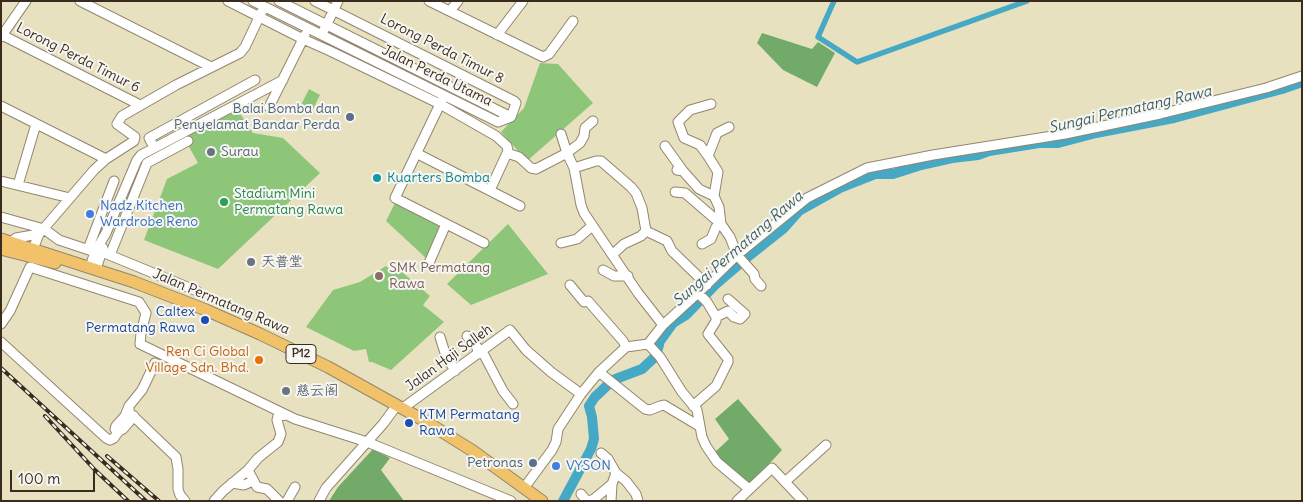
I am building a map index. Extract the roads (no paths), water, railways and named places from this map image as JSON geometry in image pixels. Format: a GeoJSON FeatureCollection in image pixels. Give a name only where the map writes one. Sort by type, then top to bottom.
{"type":"FeatureCollection","features":[{"type":"Feature","properties":{"kind":"main road","name":"Jalan Permatang Rawa"},"geometry":{"type":"LineString","coordinates":[[4,243],[33,249],[93,268],[218,315],[260,334],[328,367],[400,407],[473,451],[539,500]]}},
{"type":"Feature","properties":{"kind":"main road"},"geometry":{"type":"LineString","coordinates":[[4,243],[116,282],[135,284]]}},
{"type":"Feature","properties":{"kind":"street"},"geometry":{"type":"LineString","coordinates":[[2,36],[26,1]]}},
{"type":"Feature","properties":{"kind":"street"},"geometry":{"type":"LineString","coordinates":[[80,1],[211,67]]}},
{"type":"Feature","properties":{"kind":"street"},"geometry":{"type":"LineString","coordinates":[[228,1],[303,39],[377,68],[442,100],[496,136],[507,146],[507,153],[490,190]]}},
{"type":"Feature","properties":{"kind":"street","name":"Jalan Perda Utama"},"geometry":{"type":"LineString","coordinates":[[253,1],[322,35],[377,68]]}},
{"type":"Feature","properties":{"kind":"street","name":"Jalan Perda Utama"},"geometry":{"type":"LineString","coordinates":[[279,1],[511,117]]}},
{"type":"Feature","properties":{"kind":"street","name":"Lorong Perda Timur 8"},"geometry":{"type":"LineString","coordinates":[[315,1],[514,101],[516,103],[511,117]]}},
{"type":"Feature","properties":{"kind":"street"},"geometry":{"type":"LineString","coordinates":[[322,35],[338,1]]}},
{"type":"Feature","properties":{"kind":"street"},"geometry":{"type":"LineString","coordinates":[[429,1],[543,57],[549,54],[573,21]]}},
{"type":"Feature","properties":{"kind":"street"},"geometry":{"type":"LineString","coordinates":[[450,11],[458,1]]}},
{"type":"Feature","properties":{"kind":"street"},"geometry":{"type":"LineString","coordinates":[[497,35],[523,1]]}},
{"type":"Feature","properties":{"kind":"street"},"geometry":{"type":"LineString","coordinates":[[33,249],[70,198],[94,170],[106,159],[134,141],[134,137],[117,124],[122,116],[240,53],[245,47],[264,7]]}},
{"type":"Feature","properties":{"kind":"street"},"geometry":{"type":"LineString","coordinates":[[270,107],[308,28]]}},
{"type":"Feature","properties":{"kind":"street","name":"Lorong Perda Timur 6"},"geometry":{"type":"LineString","coordinates":[[2,36],[140,105]]}},
{"type":"Feature","properties":{"kind":"street"},"geometry":{"type":"LineString","coordinates":[[377,68],[384,54]]}},
{"type":"Feature","properties":{"kind":"street"},"geometry":{"type":"LineString","coordinates":[[651,347],[663,325],[702,297],[707,285],[741,259],[807,198],[867,168],[952,151],[1065,134],[1160,114],[1266,88],[1302,76]]}},
{"type":"Feature","properties":{"kind":"street"},"geometry":{"type":"LineString","coordinates":[[165,153],[149,138],[255,80]]}},
{"type":"Feature","properties":{"kind":"street"},"geometry":{"type":"LineString","coordinates":[[93,268],[136,160],[157,145],[283,80]]}},
{"type":"Feature","properties":{"kind":"street"},"geometry":{"type":"LineString","coordinates":[[442,100],[395,198],[484,243]]}},
{"type":"Feature","properties":{"kind":"street","name":"Jalan Perda Utama"},"geometry":{"type":"LineString","coordinates":[[442,100],[498,122],[511,117]]}},
{"type":"Feature","properties":{"kind":"street"},"geometry":{"type":"LineString","coordinates":[[711,104],[690,110],[678,122],[684,138],[700,145],[718,172],[714,196],[720,208],[721,224]]}},
{"type":"Feature","properties":{"kind":"street"},"geometry":{"type":"LineString","coordinates":[[1,106],[106,159]]}},
{"type":"Feature","properties":{"kind":"street"},"geometry":{"type":"LineString","coordinates":[[507,153],[519,157],[531,168],[536,169],[567,153],[580,143],[584,136],[585,128],[593,121]]}},
{"type":"Feature","properties":{"kind":"street"},"geometry":{"type":"LineString","coordinates":[[18,185],[36,124]]}},
{"type":"Feature","properties":{"kind":"street"},"geometry":{"type":"LineString","coordinates":[[708,156],[717,134],[729,127]]}},
{"type":"Feature","properties":{"kind":"street"},"geometry":{"type":"LineString","coordinates":[[561,134],[574,168],[581,205],[592,226],[638,293],[663,325]]}},
{"type":"Feature","properties":{"kind":"street"},"geometry":{"type":"LineString","coordinates":[[99,252],[150,160],[188,141]]}},
{"type":"Feature","properties":{"kind":"street"},"geometry":{"type":"LineString","coordinates":[[665,146],[680,170],[699,189],[714,196]]}},
{"type":"Feature","properties":{"kind":"street"},"geometry":{"type":"LineString","coordinates":[[416,153],[520,206]]}},
{"type":"Feature","properties":{"kind":"street"},"geometry":{"type":"LineString","coordinates":[[574,168],[596,160],[601,161],[632,187],[642,208],[646,230]]}},
{"type":"Feature","properties":{"kind":"street"},"geometry":{"type":"LineString","coordinates":[[1,181],[70,198]]}},
{"type":"Feature","properties":{"kind":"street"},"geometry":{"type":"LineString","coordinates":[[99,252],[114,181]]}},
{"type":"Feature","properties":{"kind":"street"},"geometry":{"type":"LineString","coordinates":[[675,192],[685,193],[721,224],[741,259],[754,274],[753,277],[761,286]]}},
{"type":"Feature","properties":{"kind":"street"},"geometry":{"type":"LineString","coordinates":[[1,217],[197,290]]}},
{"type":"Feature","properties":{"kind":"street"},"geometry":{"type":"LineString","coordinates":[[429,263],[446,224]]}},
{"type":"Feature","properties":{"kind":"street"},"geometry":{"type":"LineString","coordinates":[[702,244],[710,238],[716,227],[721,224]]}},
{"type":"Feature","properties":{"kind":"street"},"geometry":{"type":"LineString","coordinates":[[562,243],[577,239],[592,226]]}},
{"type":"Feature","properties":{"kind":"street"},"geometry":{"type":"LineString","coordinates":[[646,230],[667,241],[672,252],[707,285]]}},
{"type":"Feature","properties":{"kind":"street"},"geometry":{"type":"LineString","coordinates":[[613,254],[624,244],[641,236],[646,230]]}},
{"type":"Feature","properties":{"kind":"street"},"geometry":{"type":"LineString","coordinates":[[4,243],[16,238],[44,232]]}},
{"type":"Feature","properties":{"kind":"street"},"geometry":{"type":"LineString","coordinates":[[1,324],[10,311],[30,267],[139,302]]}},
{"type":"Feature","properties":{"kind":"street"},"geometry":{"type":"LineString","coordinates":[[602,270],[614,276],[628,276]]}},
{"type":"Feature","properties":{"kind":"street"},"geometry":{"type":"LineString","coordinates":[[135,284],[139,302],[146,313],[140,344],[287,415],[367,442],[511,501]]}},
{"type":"Feature","properties":{"kind":"street"},"geometry":{"type":"LineString","coordinates":[[570,285],[584,302],[588,301],[626,347]]}},
{"type":"Feature","properties":{"kind":"street"},"geometry":{"type":"LineString","coordinates":[[693,406],[716,386],[728,362],[728,359],[708,334],[716,321],[716,317],[702,297]]}},
{"type":"Feature","properties":{"kind":"street"},"geometry":{"type":"LineString","coordinates":[[716,317],[728,310],[734,317],[740,319],[745,314],[728,299]]}},
{"type":"Feature","properties":{"kind":"street","name":"Jalan Haji Salleh"},"geometry":{"type":"LineString","coordinates":[[318,501],[326,488],[400,407],[455,371],[510,330],[526,350],[551,372],[581,394]]}},
{"type":"Feature","properties":{"kind":"street"},"geometry":{"type":"LineString","coordinates":[[467,336],[477,348],[513,404]]}},
{"type":"Feature","properties":{"kind":"street"},"geometry":{"type":"LineString","coordinates":[[440,337],[445,353],[455,371]]}},
{"type":"Feature","properties":{"kind":"street"},"geometry":{"type":"LineString","coordinates":[[1,342],[106,438],[110,440],[114,438],[118,432],[115,429],[116,426],[131,413]]}},
{"type":"Feature","properties":{"kind":"street"},"geometry":{"type":"LineString","coordinates":[[524,488],[552,450],[556,442],[558,429],[581,394],[599,372],[626,347],[651,347],[660,357],[699,415],[699,426],[706,446],[717,462],[749,489]]}},
{"type":"Feature","properties":{"kind":"street"},"geometry":{"type":"LineString","coordinates":[[155,363],[142,390],[129,406],[131,413],[176,457],[178,489],[185,501]]}},
{"type":"Feature","properties":{"kind":"street"},"geometry":{"type":"LineString","coordinates":[[599,372],[647,410],[664,405],[699,426]]}},
{"type":"Feature","properties":{"kind":"street"},"geometry":{"type":"LineString","coordinates":[[214,501],[280,439],[278,416],[287,415]]}},
{"type":"Feature","properties":{"kind":"street"},"geometry":{"type":"LineString","coordinates":[[786,481],[826,445]]}},
{"type":"Feature","properties":{"kind":"street"},"geometry":{"type":"LineString","coordinates":[[602,454],[608,459],[616,473],[626,481],[636,494],[638,501]]}},
{"type":"Feature","properties":{"kind":"street"},"geometry":{"type":"LineString","coordinates":[[737,501],[770,469],[774,469],[803,501]]}},
{"type":"Feature","properties":{"kind":"street"},"geometry":{"type":"LineString","coordinates":[[248,470],[257,487],[267,489],[279,501]]}},
{"type":"Feature","properties":{"kind":"street"},"geometry":{"type":"LineString","coordinates":[[611,501],[612,484],[616,473]]}},
{"type":"Feature","properties":{"kind":"street"},"geometry":{"type":"LineString","coordinates":[[232,484],[244,485],[254,481]]}},
{"type":"Feature","properties":{"kind":"street"},"geometry":{"type":"LineString","coordinates":[[589,499],[612,484]]}},
{"type":"Feature","properties":{"kind":"street"},"geometry":{"type":"LineString","coordinates":[[287,501],[296,487]]}},
{"type":"Feature","properties":{"kind":"waterway"},"geometry":{"type":"LineString","coordinates":[[834,1],[818,37],[857,62],[1027,1]]}},
{"type":"Feature","properties":{"kind":"waterway","name":"Sungai Permatang Rawa"},"geometry":{"type":"LineString","coordinates":[[563,501],[591,449],[594,439],[589,406],[595,397],[613,380],[642,369],[656,356],[660,341],[673,323],[686,315],[715,285],[784,228],[799,211],[806,207],[842,187],[875,174],[893,174],[921,165],[952,158],[978,155],[989,151],[1039,143],[1058,143],[1096,133],[1174,118],[1302,82]]}},
{"type":"Feature","properties":{"kind":"railway"},"geometry":{"type":"LineString","coordinates":[[1,368],[146,501]]}},
{"type":"Feature","properties":{"kind":"railway"},"geometry":{"type":"LineString","coordinates":[[45,416],[95,470],[128,501]]}},
{"type":"Feature","properties":{"kind":"railway"},"geometry":{"type":"LineString","coordinates":[[107,456],[159,501]]}},
{"type":"Feature","properties":{"kind":"place","name":"Balai Bomba dan Penyelamat Bandar Perda"},"geometry":{"type":"Point","coordinates":[350,117]}},
{"type":"Feature","properties":{"kind":"place","name":"Surau"},"geometry":{"type":"Point","coordinates":[211,152]}},
{"type":"Feature","properties":{"kind":"place","name":"Kuarters Bomba"},"geometry":{"type":"Point","coordinates":[377,178]}},
{"type":"Feature","properties":{"kind":"place","name":"Stadium Mini Permatang Rawa"},"geometry":{"type":"Point","coordinates":[224,202]}},
{"type":"Feature","properties":{"kind":"place","name":"Nadz Kitchen Wardrobe Reno"},"geometry":{"type":"Point","coordinates":[90,214]}},
{"type":"Feature","properties":{"kind":"place","name":"天普堂"},"geometry":{"type":"Point","coordinates":[251,262]}},
{"type":"Feature","properties":{"kind":"place","name":"SMK Permatang Rawa"},"geometry":{"type":"Point","coordinates":[379,276]}},
{"type":"Feature","properties":{"kind":"place","name":"Caltex Permatang Rawa"},"geometry":{"type":"Point","coordinates":[205,320]}},
{"type":"Feature","properties":{"kind":"place","name":"Ren Ci Global Village Sdn. Bhd."},"geometry":{"type":"Point","coordinates":[259,360]}},
{"type":"Feature","properties":{"kind":"place","name":"慈云阁"},"geometry":{"type":"Point","coordinates":[286,391]}},
{"type":"Feature","properties":{"kind":"place","name":"KTM Permatang Rawa"},"geometry":{"type":"Point","coordinates":[409,423]}},
{"type":"Feature","properties":{"kind":"place","name":"Petronas"},"geometry":{"type":"Point","coordinates":[533,463]}},
{"type":"Feature","properties":{"kind":"place","name":"VYSON"},"geometry":{"type":"Point","coordinates":[556,466]}}]}
